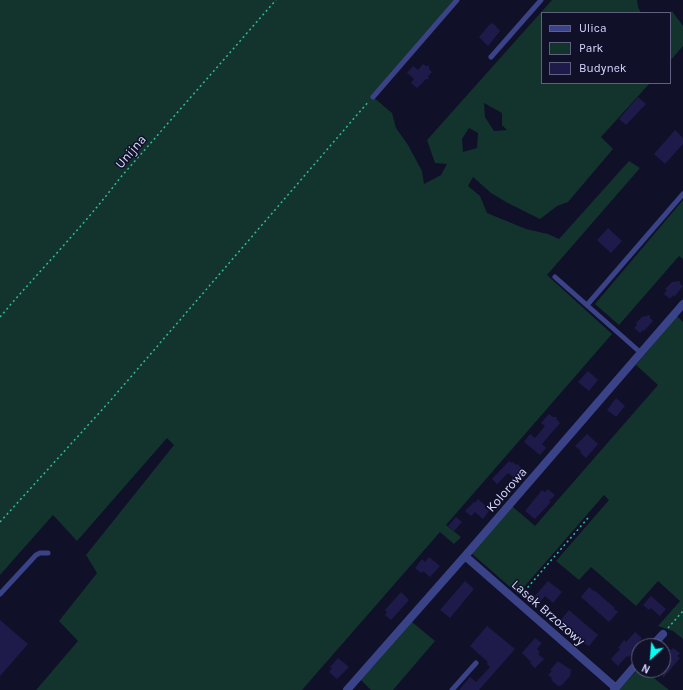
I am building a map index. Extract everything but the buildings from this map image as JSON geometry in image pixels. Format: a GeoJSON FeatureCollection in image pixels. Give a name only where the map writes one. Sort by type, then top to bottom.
{"type":"FeatureCollection","features":[{"type":"Feature","properties":{"kind":"street","name":"Kolorowa"},"geometry":{"type":"LineString","coordinates":[[347,690],[683,304]]}},
{"type":"Feature","properties":{"kind":"street","name":"Lasek Brzozowy"},"geometry":{"type":"LineString","coordinates":[[465,556],[615,689]]}},
{"type":"Feature","properties":{"kind":"street"},"geometry":{"type":"LineString","coordinates":[[659,638],[663,634]]}},
{"type":"Feature","properties":{"kind":"street"},"geometry":{"type":"LineString","coordinates":[[615,689],[631,670]]}},
{"type":"Feature","properties":{"kind":"lane"},"geometry":{"type":"LineString","coordinates":[[373,97],[457,0]]}},
{"type":"Feature","properties":{"kind":"lane"},"geometry":{"type":"LineString","coordinates":[[491,57],[541,0]]}},
{"type":"Feature","properties":{"kind":"lane"},"geometry":{"type":"LineString","coordinates":[[587,305],[683,194]]}},
{"type":"Feature","properties":{"kind":"lane"},"geometry":{"type":"LineString","coordinates":[[555,277],[641,352]]}},
{"type":"Feature","properties":{"kind":"lane"},"geometry":{"type":"LineString","coordinates":[[0,594],[36,555],[40,553],[48,553]]}},
{"type":"Feature","properties":{"kind":"lane"},"geometry":{"type":"LineString","coordinates":[[452,690],[476,663]]}},
{"type":"Feature","properties":{"kind":"path","name":"Unijna"},"geometry":{"type":"LineString","coordinates":[[0,317],[109,194],[120,178],[276,0]]}},
{"type":"Feature","properties":{"kind":"path"},"geometry":{"type":"LineString","coordinates":[[0,522],[110,401],[373,97]]}},
{"type":"Feature","properties":{"kind":"path"},"geometry":{"type":"LineString","coordinates":[[516,600],[588,518]]}},
{"type":"Feature","properties":{"kind":"path"},"geometry":{"type":"LineString","coordinates":[[663,634],[683,610]]}},
{"type":"Feature","properties":{"kind":"green space"},"geometry":{"type":"Polygon","coordinates":[[[0,0],[457,0],[373,97],[392,113],[396,128],[408,145],[422,171],[424,184],[441,175],[447,164],[435,163],[427,140],[541,12],[541,84],[649,84],[601,137],[613,149],[568,202],[557,206],[540,219],[491,193],[473,177],[468,186],[480,196],[487,213],[526,229],[548,234],[559,239],[629,161],[640,168],[547,275],[612,334],[446,525],[461,537],[454,544],[440,532],[302,690],[36,690],[78,641],[59,621],[97,573],[86,555],[174,445],[167,438],[77,541],[53,515],[0,575],[0,0]],[[484,103],[485,117],[494,131],[507,130],[502,125],[502,113],[484,103]],[[469,128],[462,139],[463,152],[477,148],[478,133],[469,128]]]}},
{"type":"Feature","properties":{"kind":"green space"},"geometry":{"type":"Polygon","coordinates":[[[552,0],[637,0],[640,12],[541,12],[552,0]]]}},
{"type":"Feature","properties":{"kind":"green space"},"geometry":{"type":"Polygon","coordinates":[[[672,11],[683,26],[683,46],[671,60],[672,11]]]}},
{"type":"Feature","properties":{"kind":"green space"},"geometry":{"type":"Polygon","coordinates":[[[683,200],[683,259],[679,256],[619,325],[595,304],[683,200]]]}},
{"type":"Feature","properties":{"kind":"green space"},"geometry":{"type":"Polygon","coordinates":[[[677,316],[683,322],[683,639],[673,631],[658,626],[680,601],[658,581],[636,606],[591,567],[579,580],[556,561],[609,500],[604,495],[518,594],[471,553],[512,506],[535,526],[658,385],[636,365],[677,316]]]}},
{"type":"Feature","properties":{"kind":"green space"},"geometry":{"type":"Polygon","coordinates":[[[412,622],[435,641],[393,690],[371,690],[361,680],[412,622]]]}},
{"type":"Feature","properties":{"kind":"green space"},"geometry":{"type":"Polygon","coordinates":[[[631,677],[654,678],[669,690],[619,690],[631,677]]]}}]}
